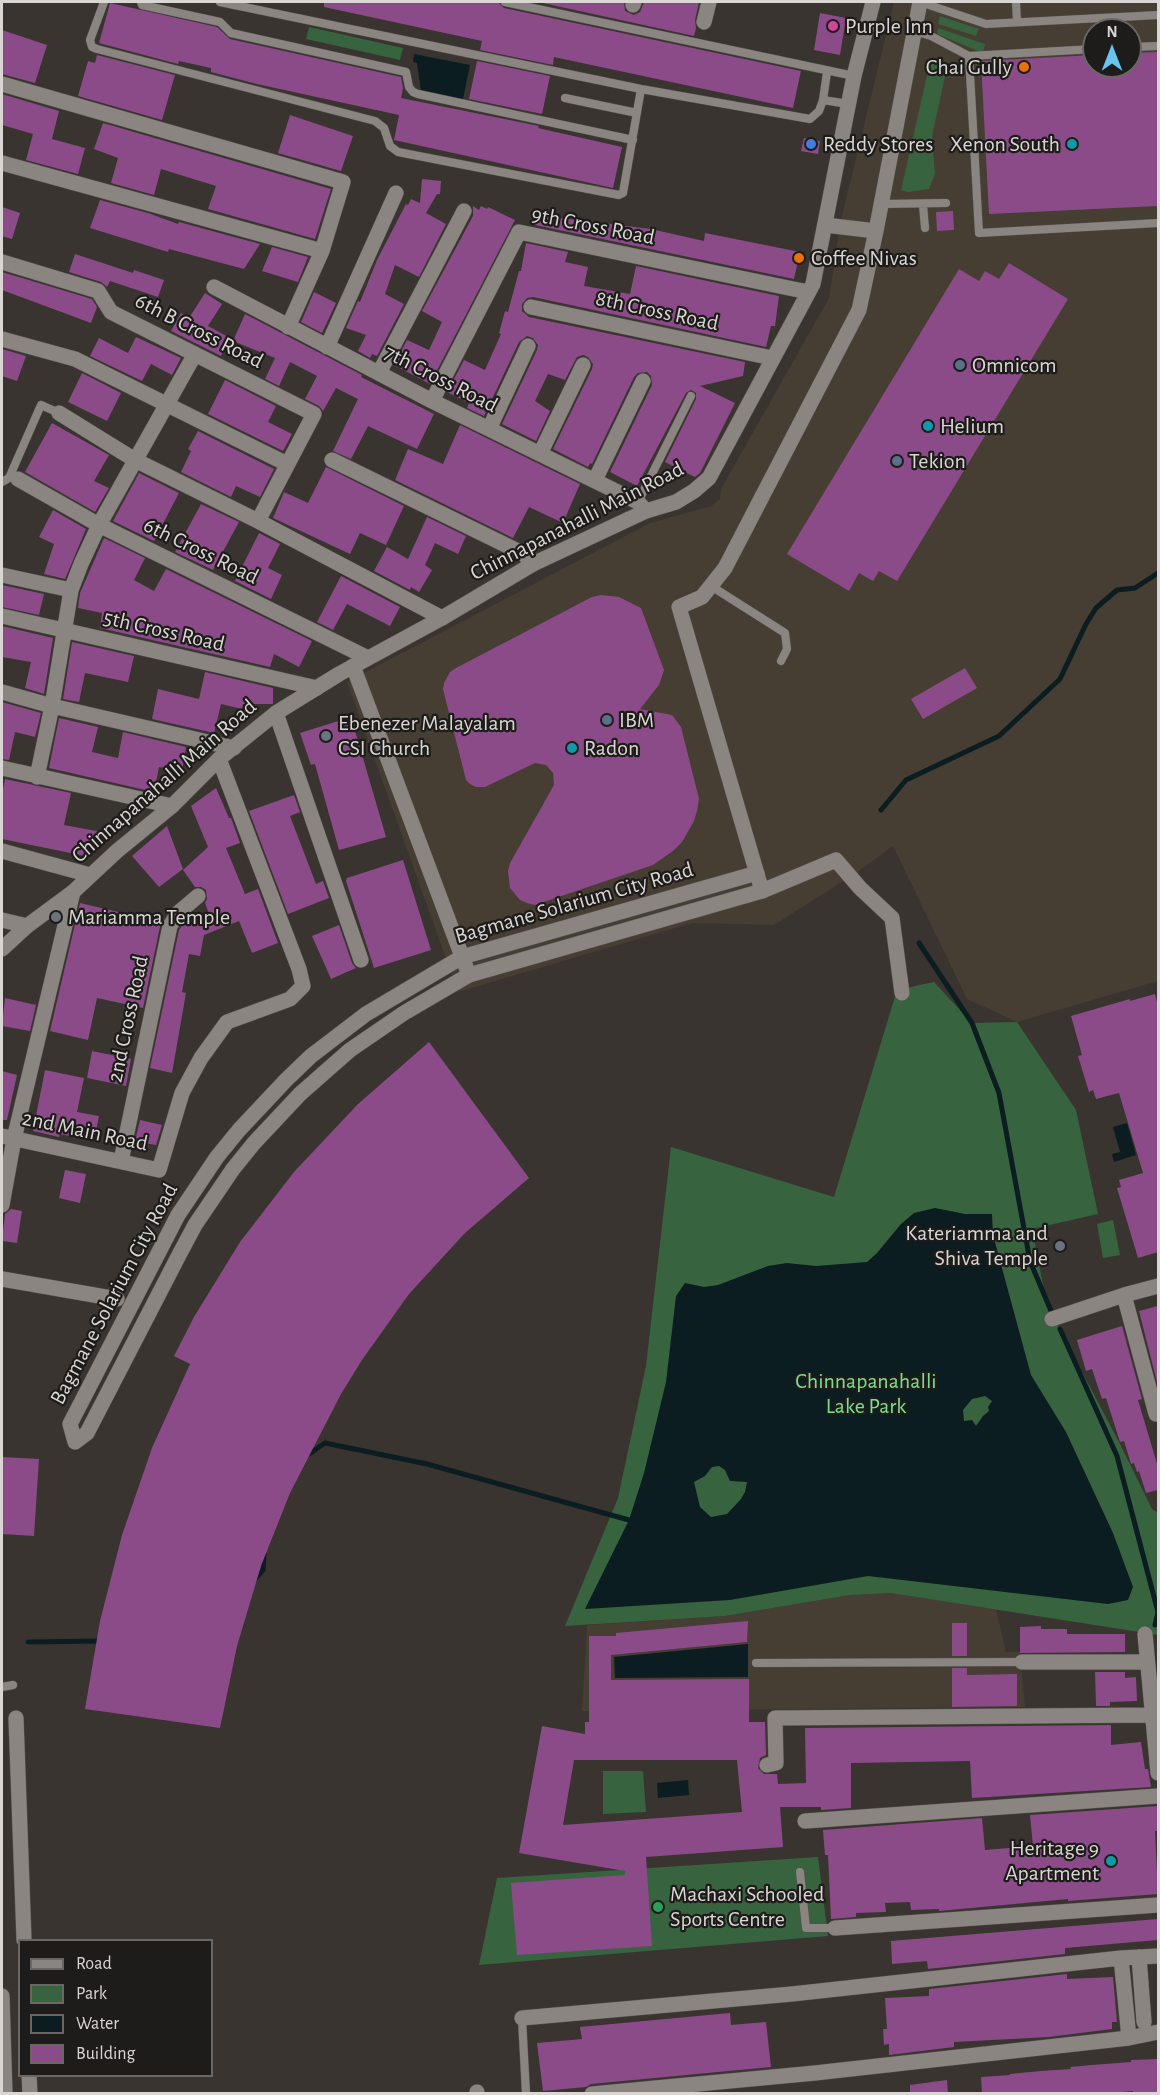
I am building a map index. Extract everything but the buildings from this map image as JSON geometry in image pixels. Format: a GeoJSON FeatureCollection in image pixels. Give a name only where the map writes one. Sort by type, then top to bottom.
{"type":"FeatureCollection","features":[{"type":"Feature","properties":{"kind":"street"},"geometry":{"type":"LineString","coordinates":[[704,22],[709,2]]}},
{"type":"Feature","properties":{"kind":"street","name":"Chinnapanahalli Main Road"},"geometry":{"type":"LineString","coordinates":[[2,949],[27,926],[73,892],[172,806],[219,759],[276,713],[353,666],[442,618],[533,564],[642,506],[676,502],[709,478],[813,284],[848,104],[873,2]]}},
{"type":"Feature","properties":{"kind":"street"},"geometry":{"type":"LineString","coordinates":[[762,891],[679,607],[702,597],[725,568],[859,310],[920,2]]}},
{"type":"Feature","properties":{"kind":"street"},"geometry":{"type":"LineString","coordinates":[[2,84],[343,183],[322,251],[288,327]]}},
{"type":"Feature","properties":{"kind":"street"},"geometry":{"type":"LineString","coordinates":[[2,163],[322,251]]}},
{"type":"Feature","properties":{"kind":"street"},"geometry":{"type":"LineString","coordinates":[[327,347],[396,194]]}},
{"type":"Feature","properties":{"kind":"street"},"geometry":{"type":"LineString","coordinates":[[380,373],[464,211]]}},
{"type":"Feature","properties":{"kind":"street"},"geometry":{"type":"LineString","coordinates":[[825,225],[876,231]]}},
{"type":"Feature","properties":{"kind":"street","name":"9th Cross Road"},"geometry":{"type":"LineString","coordinates":[[432,401],[519,232],[808,292]]}},
{"type":"Feature","properties":{"kind":"street","name":"6th B Cross Road"},"geometry":{"type":"LineString","coordinates":[[2,262],[98,291],[111,312],[314,414],[287,464]]}},
{"type":"Feature","properties":{"kind":"street","name":"7th Cross Road"},"geometry":{"type":"LineString","coordinates":[[214,287],[432,401],[595,480],[642,506]]}},
{"type":"Feature","properties":{"kind":"street","name":"8th Cross Road"},"geometry":{"type":"LineString","coordinates":[[531,307],[772,358]]}},
{"type":"Feature","properties":{"kind":"street"},"geometry":{"type":"LineString","coordinates":[[2,339],[75,359],[287,464],[258,521]]}},
{"type":"Feature","properties":{"kind":"street"},"geometry":{"type":"LineString","coordinates":[[489,429],[528,346]]}},
{"type":"Feature","properties":{"kind":"street"},"geometry":{"type":"LineString","coordinates":[[36,777],[52,706],[71,590],[99,525],[195,354]]}},
{"type":"Feature","properties":{"kind":"street"},"geometry":{"type":"LineString","coordinates":[[540,454],[584,365]]}},
{"type":"Feature","properties":{"kind":"street"},"geometry":{"type":"LineString","coordinates":[[595,480],[643,381]]}},
{"type":"Feature","properties":{"kind":"street"},"geometry":{"type":"LineString","coordinates":[[58,413],[135,460],[258,521],[442,618]]}},
{"type":"Feature","properties":{"kind":"street"},"geometry":{"type":"LineString","coordinates":[[332,460],[524,554],[533,564]]}},
{"type":"Feature","properties":{"kind":"street","name":"6th Cross Road"},"geometry":{"type":"LineString","coordinates":[[9,479],[368,658]]}},
{"type":"Feature","properties":{"kind":"street"},"geometry":{"type":"LineString","coordinates":[[2,575],[71,590]]}},
{"type":"Feature","properties":{"kind":"street","name":"5th Cross Road"},"geometry":{"type":"LineString","coordinates":[[2,616],[317,688]]}},
{"type":"Feature","properties":{"kind":"street"},"geometry":{"type":"LineString","coordinates":[[353,666],[469,975]]}},
{"type":"Feature","properties":{"kind":"street"},"geometry":{"type":"LineString","coordinates":[[2,692],[52,706],[234,748]]}},
{"type":"Feature","properties":{"kind":"street"},"geometry":{"type":"LineString","coordinates":[[276,713],[361,960]]}},
{"type":"Feature","properties":{"kind":"street","name":"2nd Main Road"},"geometry":{"type":"LineString","coordinates":[[8,1137],[159,1170],[182,1093],[201,1058],[227,1022],[291,999],[303,986],[299,969],[219,759]]}},
{"type":"Feature","properties":{"kind":"street"},"geometry":{"type":"LineString","coordinates":[[2,768],[172,806]]}},
{"type":"Feature","properties":{"kind":"street"},"geometry":{"type":"LineString","coordinates":[[2,851],[90,875]]}},
{"type":"Feature","properties":{"kind":"street","name":"Bagmane Solarium City Road"},"geometry":{"type":"LineString","coordinates":[[757,873],[462,957],[394,996],[338,1034],[262,1104],[224,1148],[197,1186],[167,1235],[70,1424],[75,1442],[87,1433],[195,1225],[233,1169],[254,1143],[300,1094],[350,1050],[404,1013],[469,975],[762,891],[836,860],[860,888],[892,918],[902,993]]}},
{"type":"Feature","properties":{"kind":"street"},"geometry":{"type":"LineString","coordinates":[[2,1205],[8,1137],[73,892]]}},
{"type":"Feature","properties":{"kind":"street","name":"2nd Cross Road"},"geometry":{"type":"LineString","coordinates":[[121,1161],[170,927],[178,913],[198,896]]}},
{"type":"Feature","properties":{"kind":"street"},"geometry":{"type":"LineString","coordinates":[[2,920],[27,926]]}},
{"type":"Feature","properties":{"kind":"street"},"geometry":{"type":"LineString","coordinates":[[2,1279],[117,1299]]}},
{"type":"Feature","properties":{"kind":"street"},"geometry":{"type":"LineString","coordinates":[[1052,1319],[1158,1286]]}},
{"type":"Feature","properties":{"kind":"street"},"geometry":{"type":"LineString","coordinates":[[1124,1295],[1158,1416]]}},
{"type":"Feature","properties":{"kind":"street"},"geometry":{"type":"LineString","coordinates":[[1145,1634],[1147,1662],[1155,1692],[1152,1715],[1158,1773]]}},
{"type":"Feature","properties":{"kind":"street"},"geometry":{"type":"LineString","coordinates":[[1022,1662],[1147,1662]]}},
{"type":"Feature","properties":{"kind":"street"},"geometry":{"type":"LineString","coordinates":[[767,1765],[776,1762],[775,1718],[1152,1715]]}},
{"type":"Feature","properties":{"kind":"street"},"geometry":{"type":"LineString","coordinates":[[16,1718],[24,1939]]}},
{"type":"Feature","properties":{"kind":"street"},"geometry":{"type":"LineString","coordinates":[[805,1821],[1158,1796]]}},
{"type":"Feature","properties":{"kind":"street"},"geometry":{"type":"LineString","coordinates":[[835,1928],[1158,1905]]}},
{"type":"Feature","properties":{"kind":"street"},"geometry":{"type":"LineString","coordinates":[[522,2018],[792,1994],[1121,1958],[1158,1956]]}},
{"type":"Feature","properties":{"kind":"street"},"geometry":{"type":"LineString","coordinates":[[1139,1957],[1144,2022]]}},
{"type":"Feature","properties":{"kind":"street"},"geometry":{"type":"LineString","coordinates":[[1121,1958],[1129,2038]]}},
{"type":"Feature","properties":{"kind":"street"},"geometry":{"type":"LineString","coordinates":[[2,1996],[5,2094]]}},
{"type":"Feature","properties":{"kind":"street"},"geometry":{"type":"LineString","coordinates":[[592,2094],[826,2072],[1129,2038],[1158,2032]]}},
{"type":"Feature","properties":{"kind":"street"},"geometry":{"type":"LineString","coordinates":[[29,2077],[30,2094]]}},
{"type":"Feature","properties":{"kind":"lane"},"geometry":{"type":"LineString","coordinates":[[104,2],[90,40],[92,46],[97,49],[375,121],[384,128],[390,146],[398,152],[621,195],[641,89]]}},
{"type":"Feature","properties":{"kind":"lane"},"geometry":{"type":"LineString","coordinates":[[141,2],[142,5],[220,22],[231,33],[406,72],[409,87],[412,92],[418,94],[633,140]]}},
{"type":"Feature","properties":{"kind":"lane"},"geometry":{"type":"LineString","coordinates":[[220,2],[641,89],[810,119],[819,111],[823,100],[827,72]]}},
{"type":"Feature","properties":{"kind":"lane"},"geometry":{"type":"LineString","coordinates":[[505,2],[854,76]]}},
{"type":"Feature","properties":{"kind":"lane"},"geometry":{"type":"LineString","coordinates":[[920,2],[986,24],[1158,15]]}},
{"type":"Feature","properties":{"kind":"lane"},"geometry":{"type":"LineString","coordinates":[[1016,2],[1017,22]]}},
{"type":"Feature","properties":{"kind":"lane"},"geometry":{"type":"LineString","coordinates":[[914,31],[932,36],[969,56],[1082,50]]}},
{"type":"Feature","properties":{"kind":"lane"},"geometry":{"type":"LineString","coordinates":[[1142,47],[1158,46]]}},
{"type":"Feature","properties":{"kind":"lane"},"geometry":{"type":"LineString","coordinates":[[969,56],[979,233],[1158,223]]}},
{"type":"Feature","properties":{"kind":"lane"},"geometry":{"type":"LineString","coordinates":[[565,98],[637,113]]}},
{"type":"Feature","properties":{"kind":"lane"},"geometry":{"type":"LineString","coordinates":[[823,100],[848,104]]}},
{"type":"Feature","properties":{"kind":"lane"},"geometry":{"type":"LineString","coordinates":[[881,204],[946,203]]}},
{"type":"Feature","properties":{"kind":"lane"},"geometry":{"type":"LineString","coordinates":[[923,205],[925,228]]}},
{"type":"Feature","properties":{"kind":"lane"},"geometry":{"type":"LineString","coordinates":[[642,506],[691,396]]}},
{"type":"Feature","properties":{"kind":"lane"},"geometry":{"type":"LineString","coordinates":[[9,479],[40,405],[58,413]]}},
{"type":"Feature","properties":{"kind":"lane"},"geometry":{"type":"LineString","coordinates":[[711,586],[785,633],[787,649],[781,662]]}},
{"type":"Feature","properties":{"kind":"lane"},"geometry":{"type":"LineString","coordinates":[[756,1663],[1022,1662]]}},
{"type":"Feature","properties":{"kind":"lane"},"geometry":{"type":"LineString","coordinates":[[2,1687],[13,1685]]}},
{"type":"Feature","properties":{"kind":"lane"},"geometry":{"type":"LineString","coordinates":[[800,1872],[807,1928],[835,1928]]}},
{"type":"Feature","properties":{"kind":"lane"},"geometry":{"type":"LineString","coordinates":[[522,2018],[526,2094]]}},
{"type":"Feature","properties":{"kind":"shaded area"},"geometry":{"type":"Polygon","coordinates":[[[894,2],[1158,2],[1158,981],[1017,1022],[967,999],[893,846],[853,875],[774,925],[692,923],[458,992],[347,682],[650,523],[711,506],[720,499],[721,489],[829,298],[841,220],[894,2]]]}},
{"type":"Feature","properties":{"kind":"shaded area"},"geometry":{"type":"Polygon","coordinates":[[[891,1593],[996,1609],[1006,1652],[1020,1652],[1025,1707],[582,1711],[587,1625],[724,1616],[850,1595],[891,1593]]]}},
{"type":"Feature","properties":{"kind":"green space"},"geometry":{"type":"Polygon","coordinates":[[[940,16],[979,29],[976,36],[938,24],[940,16]]]}},
{"type":"Feature","properties":{"kind":"green space"},"geometry":{"type":"Polygon","coordinates":[[[309,27],[403,48],[400,60],[306,39],[309,27]]]}},
{"type":"Feature","properties":{"kind":"green space"},"geometry":{"type":"Polygon","coordinates":[[[938,28],[985,44],[983,53],[937,34],[938,28]]]}},
{"type":"Feature","properties":{"kind":"green space"},"geometry":{"type":"Polygon","coordinates":[[[931,58],[948,63],[932,136],[935,174],[929,189],[908,192],[901,190],[931,58]]]}},
{"type":"Feature","properties":{"kind":"green space","name":"Chinnapanahalli Lake Park"},"geometry":{"type":"Polygon","coordinates":[[[934,982],[972,1023],[1017,1022],[1076,1110],[1098,1214],[1032,1229],[1047,1305],[1152,1509],[1158,1513],[1158,1635],[891,1593],[850,1595],[725,1616],[565,1626],[618,1498],[646,1366],[671,1147],[834,1197],[897,990],[934,982]]]}},
{"type":"Feature","properties":{"kind":"green space"},"geometry":{"type":"Polygon","coordinates":[[[1113,1220],[1120,1255],[1103,1258],[1097,1224],[1113,1220]]]}},
{"type":"Feature","properties":{"kind":"green space"},"geometry":{"type":"Polygon","coordinates":[[[603,1771],[643,1771],[646,1812],[603,1814],[603,1771]]]}},
{"type":"Feature","properties":{"kind":"green space","name":"Machaxi Schooled Sports Centre"},"geometry":{"type":"Polygon","coordinates":[[[818,1857],[828,1936],[479,1965],[497,1878],[818,1857]]]}},
{"type":"Feature","properties":{"kind":"water"},"geometry":{"type":"Polygon","coordinates":[[[414,54],[470,65],[463,99],[421,91],[417,63],[413,62],[414,54]]]}},
{"type":"Feature","properties":{"kind":"water"},"geometry":{"type":"Polygon","coordinates":[[[1127,1123],[1136,1155],[1114,1162],[1112,1154],[1120,1152],[1113,1127],[1127,1123]]]}},
{"type":"Feature","properties":{"kind":"water"},"geometry":{"type":"Polygon","coordinates":[[[935,1208],[965,1214],[992,1214],[993,1235],[1031,1375],[1066,1432],[1113,1533],[1133,1587],[1128,1600],[1108,1604],[868,1576],[730,1600],[585,1609],[629,1520],[644,1473],[666,1382],[676,1296],[685,1283],[704,1287],[718,1285],[768,1266],[787,1263],[816,1266],[867,1262],[914,1213],[935,1208]],[[985,1396],[972,1399],[963,1410],[964,1421],[972,1420],[976,1426],[989,1411],[988,1407],[992,1401],[985,1396]],[[719,1466],[712,1467],[705,1476],[694,1482],[700,1507],[711,1517],[727,1514],[741,1499],[747,1482],[730,1481],[725,1470],[719,1466]]]}},
{"type":"Feature","properties":{"kind":"water"},"geometry":{"type":"Polygon","coordinates":[[[748,1644],[748,1677],[615,1678],[614,1657],[748,1644]]]}},
{"type":"Feature","properties":{"kind":"water"},"geometry":{"type":"Polygon","coordinates":[[[688,1780],[689,1795],[658,1798],[657,1783],[688,1780]]]}},
{"type":"Feature","properties":{"kind":"waterway"},"geometry":{"type":"LineString","coordinates":[[881,810],[906,780],[999,736],[1060,679],[1096,608],[1117,590],[1135,588],[1158,573]]}},
{"type":"Feature","properties":{"kind":"waterway"},"geometry":{"type":"LineString","coordinates":[[919,943],[972,1023],[999,1093],[1030,1261],[1054,1318]]}},
{"type":"Feature","properties":{"kind":"waterway"},"geometry":{"type":"LineString","coordinates":[[1060,1329],[1117,1456],[1158,1612],[1155,1625]]}},
{"type":"Feature","properties":{"kind":"waterway"},"geometry":{"type":"LineString","coordinates":[[306,1456],[325,1443],[427,1464],[629,1520]]}},
{"type":"Feature","properties":{"kind":"waterway"},"geometry":{"type":"LineString","coordinates":[[254,1580],[263,1570],[264,1554]]}},
{"type":"Feature","properties":{"kind":"waterway"},"geometry":{"type":"LineString","coordinates":[[28,1642],[101,1641]]}},
{"type":"Feature","properties":{"kind":"place","name":"Purple Inn"},"geometry":{"type":"Point","coordinates":[833,26]}},
{"type":"Feature","properties":{"kind":"place","name":"Chai Gully"},"geometry":{"type":"Point","coordinates":[1024,67]}},
{"type":"Feature","properties":{"kind":"place","name":"Reddy Stores"},"geometry":{"type":"Point","coordinates":[811,144]}},
{"type":"Feature","properties":{"kind":"place","name":"Xenon South"},"geometry":{"type":"Point","coordinates":[1072,144]}},
{"type":"Feature","properties":{"kind":"place","name":"Coffee Nivas"},"geometry":{"type":"Point","coordinates":[799,258]}},
{"type":"Feature","properties":{"kind":"place","name":"Omnicom"},"geometry":{"type":"Point","coordinates":[960,365]}},
{"type":"Feature","properties":{"kind":"place","name":"Helium"},"geometry":{"type":"Point","coordinates":[928,426]}},
{"type":"Feature","properties":{"kind":"place","name":"Tekion"},"geometry":{"type":"Point","coordinates":[897,461]}},
{"type":"Feature","properties":{"kind":"place","name":"IBM"},"geometry":{"type":"Point","coordinates":[607,720]}},
{"type":"Feature","properties":{"kind":"place","name":"Ebenezer Malayalam CSI Church"},"geometry":{"type":"Point","coordinates":[326,736]}},
{"type":"Feature","properties":{"kind":"place","name":"Radon"},"geometry":{"type":"Point","coordinates":[572,748]}},
{"type":"Feature","properties":{"kind":"place","name":"Mariamma Temple"},"geometry":{"type":"Point","coordinates":[56,917]}},
{"type":"Feature","properties":{"kind":"place","name":"Kateriamma and Shiva Temple"},"geometry":{"type":"Point","coordinates":[1060,1246]}},
{"type":"Feature","properties":{"kind":"place","name":"Heritage 9 Apartment"},"geometry":{"type":"Point","coordinates":[1111,1861]}},
{"type":"Feature","properties":{"kind":"place","name":"Machaxi Schooled Sports Centre"},"geometry":{"type":"Point","coordinates":[658,1907]}}]}
